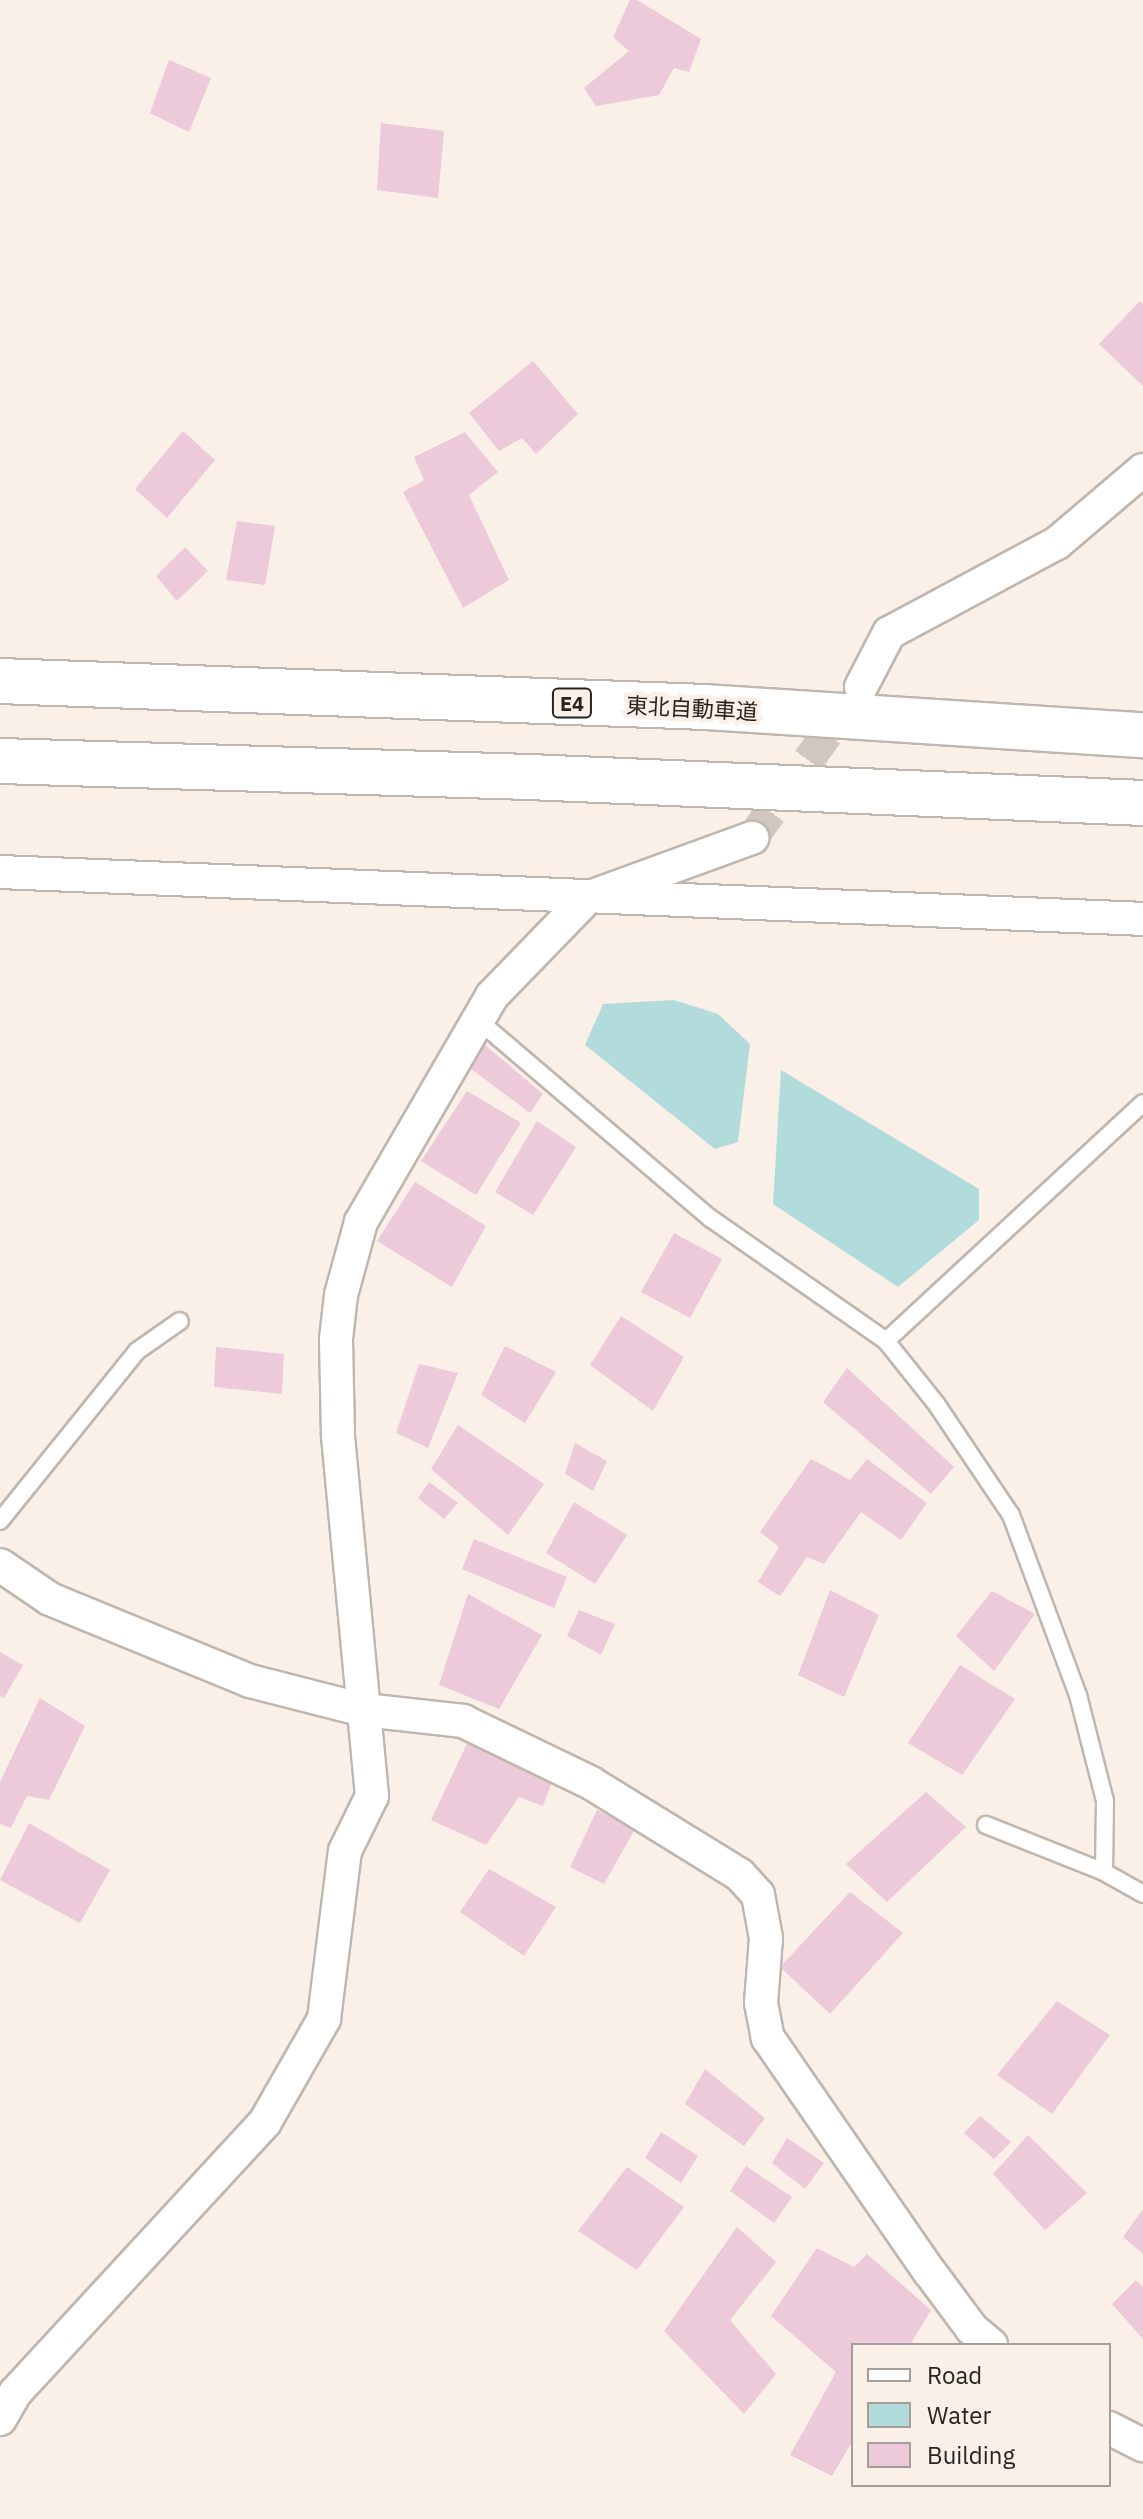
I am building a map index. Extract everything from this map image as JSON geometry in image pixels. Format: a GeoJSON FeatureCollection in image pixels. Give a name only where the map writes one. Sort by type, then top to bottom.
{"type":"FeatureCollection","features":[{"type":"Feature","properties":{"kind":"highway","name":"東北自動車道"},"geometry":{"type":"LineString","coordinates":[[0,681],[706,707],[1143,735]]}},
{"type":"Feature","properties":{"kind":"highway"},"geometry":{"type":"LineString","coordinates":[[0,761],[607,779],[1143,803]]}},
{"type":"Feature","properties":{"kind":"street"},"geometry":{"type":"LineString","coordinates":[[861,687],[889,633],[1057,543],[1143,470]]}},
{"type":"Feature","properties":{"kind":"street"},"geometry":{"type":"LineString","coordinates":[[0,2419],[15,2393],[265,2122],[324,2019],[345,1851],[372,1796],[338,1435],[336,1339],[341,1295],[361,1222],[492,996],[587,898],[752,838]]}},
{"type":"Feature","properties":{"kind":"street"},"geometry":{"type":"LineString","coordinates":[[0,872],[1143,919]]}},
{"type":"Feature","properties":{"kind":"street"},"geometry":{"type":"LineString","coordinates":[[0,1565],[50,1599],[250,1681],[364,1710],[463,1721],[591,1783],[740,1875],[758,1895],[766,1938],[761,2003],[768,2038],[929,2271],[972,2329],[989,2343]]}},
{"type":"Feature","properties":{"kind":"street"},"geometry":{"type":"LineString","coordinates":[[1111,2429],[1143,2445]]}},
{"type":"Feature","properties":{"kind":"lane"},"geometry":{"type":"LineString","coordinates":[[478,1020],[710,1218],[886,1341],[937,1405],[1011,1515],[1078,1695],[1105,1801],[1104,1872]]}},
{"type":"Feature","properties":{"kind":"lane"},"geometry":{"type":"LineString","coordinates":[[886,1341],[1143,1103]]}},
{"type":"Feature","properties":{"kind":"lane"},"geometry":{"type":"LineString","coordinates":[[0,1521],[137,1351],[180,1321]]}},
{"type":"Feature","properties":{"kind":"lane"},"geometry":{"type":"LineString","coordinates":[[986,1825],[1104,1872],[1143,1894]]}},
{"type":"Feature","properties":{"kind":"water"},"geometry":{"type":"Polygon","coordinates":[[[674,1000],[718,1014],[750,1044],[738,1142],[715,1149],[585,1045],[603,1004],[674,1000]]]}},
{"type":"Feature","properties":{"kind":"water"},"geometry":{"type":"Polygon","coordinates":[[[781,1070],[979,1189],[979,1220],[898,1287],[773,1204],[781,1070]]]}},
{"type":"Feature","properties":{"kind":"building"},"geometry":{"type":"Polygon","coordinates":[[[630,0],[637,0],[701,39],[689,72],[674,68],[659,95],[596,106],[584,88],[629,51],[613,37],[630,0]]]}},
{"type":"Feature","properties":{"kind":"building"},"geometry":{"type":"Polygon","coordinates":[[[169,60],[211,78],[189,132],[150,113],[169,60]]]}},
{"type":"Feature","properties":{"kind":"building"},"geometry":{"type":"Polygon","coordinates":[[[381,123],[444,131],[438,198],[377,190],[381,123]]]}},
{"type":"Feature","properties":{"kind":"building"},"geometry":{"type":"Polygon","coordinates":[[[1140,301],[1143,304],[1143,386],[1099,344],[1140,301]]]}},
{"type":"Feature","properties":{"kind":"building"},"geometry":{"type":"Polygon","coordinates":[[[533,361],[578,414],[536,454],[522,438],[499,451],[469,413],[533,361]]]}},
{"type":"Feature","properties":{"kind":"building"},"geometry":{"type":"Polygon","coordinates":[[[183,431],[215,460],[167,518],[135,489],[183,431]]]}},
{"type":"Feature","properties":{"kind":"building"},"geometry":{"type":"Polygon","coordinates":[[[465,432],[498,472],[469,495],[509,580],[463,608],[403,492],[424,480],[414,457],[465,432]]]}},
{"type":"Feature","properties":{"kind":"building"},"geometry":{"type":"Polygon","coordinates":[[[237,521],[275,526],[265,585],[226,580],[237,521]]]}},
{"type":"Feature","properties":{"kind":"building"},"geometry":{"type":"Polygon","coordinates":[[[185,547],[208,571],[177,601],[156,576],[185,547]]]}},
{"type":"Feature","properties":{"kind":"building"},"geometry":{"type":"Polygon","coordinates":[[[485,1045],[543,1094],[530,1113],[467,1066],[485,1045]]]}},
{"type":"Feature","properties":{"kind":"building"},"geometry":{"type":"Polygon","coordinates":[[[467,1091],[521,1123],[476,1195],[421,1161],[467,1091]]]}},
{"type":"Feature","properties":{"kind":"building"},"geometry":{"type":"Polygon","coordinates":[[[537,1121],[576,1147],[533,1215],[495,1192],[537,1121]]]}},
{"type":"Feature","properties":{"kind":"building"},"geometry":{"type":"Polygon","coordinates":[[[415,1182],[486,1226],[452,1287],[377,1241],[415,1182]]]}},
{"type":"Feature","properties":{"kind":"building"},"geometry":{"type":"Polygon","coordinates":[[[674,1233],[722,1259],[690,1318],[641,1292],[674,1233]]]}},
{"type":"Feature","properties":{"kind":"building"},"geometry":{"type":"Polygon","coordinates":[[[621,1316],[684,1357],[653,1411],[590,1365],[621,1316]]]}},
{"type":"Feature","properties":{"kind":"building"},"geometry":{"type":"Polygon","coordinates":[[[505,1346],[556,1372],[525,1423],[481,1395],[505,1346]]]}},
{"type":"Feature","properties":{"kind":"building"},"geometry":{"type":"Polygon","coordinates":[[[216,1347],[284,1354],[282,1394],[214,1387],[216,1347]]]}},
{"type":"Feature","properties":{"kind":"building"},"geometry":{"type":"Polygon","coordinates":[[[419,1364],[458,1373],[428,1448],[396,1433],[419,1364]]]}},
{"type":"Feature","properties":{"kind":"building"},"geometry":{"type":"Polygon","coordinates":[[[847,1368],[954,1467],[931,1494],[823,1402],[847,1368]]]}},
{"type":"Feature","properties":{"kind":"building"},"geometry":{"type":"Polygon","coordinates":[[[458,1425],[544,1484],[508,1535],[431,1469],[458,1425]]]}},
{"type":"Feature","properties":{"kind":"building"},"geometry":{"type":"Polygon","coordinates":[[[575,1443],[607,1461],[593,1491],[565,1474],[575,1443]]]}},
{"type":"Feature","properties":{"kind":"building"},"geometry":{"type":"Polygon","coordinates":[[[811,1459],[850,1480],[867,1459],[927,1503],[901,1540],[861,1512],[824,1564],[807,1557],[780,1596],[758,1582],[779,1547],[760,1532],[811,1459]]]}},
{"type":"Feature","properties":{"kind":"building"},"geometry":{"type":"Polygon","coordinates":[[[429,1482],[458,1503],[444,1519],[418,1498],[429,1482]]]}},
{"type":"Feature","properties":{"kind":"building"},"geometry":{"type":"Polygon","coordinates":[[[574,1502],[627,1535],[595,1584],[546,1553],[574,1502]]]}},
{"type":"Feature","properties":{"kind":"building"},"geometry":{"type":"Polygon","coordinates":[[[474,1539],[567,1577],[554,1608],[462,1569],[474,1539]]]}},
{"type":"Feature","properties":{"kind":"building"},"geometry":{"type":"Polygon","coordinates":[[[830,1590],[879,1615],[844,1697],[798,1675],[830,1590]]]}},
{"type":"Feature","properties":{"kind":"building"},"geometry":{"type":"Polygon","coordinates":[[[992,1591],[1035,1614],[994,1671],[956,1636],[992,1591]]]}},
{"type":"Feature","properties":{"kind":"building"},"geometry":{"type":"Polygon","coordinates":[[[468,1594],[542,1635],[499,1709],[439,1685],[468,1594]]]}},
{"type":"Feature","properties":{"kind":"building"},"geometry":{"type":"Polygon","coordinates":[[[579,1610],[615,1624],[601,1655],[567,1636],[579,1610]]]}},
{"type":"Feature","properties":{"kind":"building"},"geometry":{"type":"Polygon","coordinates":[[[0,1652],[23,1665],[4,1698],[0,1696],[0,1652]]]}},
{"type":"Feature","properties":{"kind":"building"},"geometry":{"type":"Polygon","coordinates":[[[960,1665],[1015,1699],[962,1775],[908,1743],[960,1665]]]}},
{"type":"Feature","properties":{"kind":"building"},"geometry":{"type":"Polygon","coordinates":[[[40,1698],[85,1726],[49,1800],[27,1796],[11,1828],[0,1824],[0,1782],[40,1698]]]}},
{"type":"Feature","properties":{"kind":"building"},"geometry":{"type":"Polygon","coordinates":[[[470,1737],[555,1773],[543,1806],[519,1797],[486,1845],[431,1820],[470,1737]]]}},
{"type":"Feature","properties":{"kind":"building"},"geometry":{"type":"Polygon","coordinates":[[[926,1792],[966,1827],[887,1902],[846,1864],[926,1792]]]}},
{"type":"Feature","properties":{"kind":"building"},"geometry":{"type":"Polygon","coordinates":[[[597,1810],[635,1829],[604,1884],[570,1867],[597,1810]]]}},
{"type":"Feature","properties":{"kind":"building"},"geometry":{"type":"Polygon","coordinates":[[[29,1823],[110,1870],[80,1923],[0,1880],[29,1823]]]}},
{"type":"Feature","properties":{"kind":"building"},"geometry":{"type":"Polygon","coordinates":[[[489,1869],[556,1907],[524,1956],[460,1912],[489,1869]]]}},
{"type":"Feature","properties":{"kind":"building"},"geometry":{"type":"Polygon","coordinates":[[[850,1892],[903,1933],[830,2014],[780,1967],[850,1892]]]}},
{"type":"Feature","properties":{"kind":"building"},"geometry":{"type":"Polygon","coordinates":[[[1057,2001],[1110,2035],[1052,2114],[997,2075],[1057,2001]]]}},
{"type":"Feature","properties":{"kind":"building"},"geometry":{"type":"Polygon","coordinates":[[[705,2069],[765,2118],[744,2146],[685,2104],[705,2069]]]}},
{"type":"Feature","properties":{"kind":"building"},"geometry":{"type":"Polygon","coordinates":[[[980,2116],[1011,2142],[994,2159],[964,2133],[980,2116]]]}},
{"type":"Feature","properties":{"kind":"building"},"geometry":{"type":"Polygon","coordinates":[[[661,2132],[698,2156],[681,2183],[645,2158],[661,2132]]]}},
{"type":"Feature","properties":{"kind":"building"},"geometry":{"type":"Polygon","coordinates":[[[1028,2135],[1087,2193],[1045,2230],[993,2174],[1028,2135]]]}},
{"type":"Feature","properties":{"kind":"building"},"geometry":{"type":"Polygon","coordinates":[[[787,2138],[824,2163],[805,2189],[772,2163],[787,2138]]]}},
{"type":"Feature","properties":{"kind":"building"},"geometry":{"type":"Polygon","coordinates":[[[746,2166],[792,2197],[774,2223],[730,2191],[746,2166]]]}},
{"type":"Feature","properties":{"kind":"building"},"geometry":{"type":"Polygon","coordinates":[[[627,2167],[684,2207],[637,2270],[578,2231],[627,2167]]]}},
{"type":"Feature","properties":{"kind":"building"},"geometry":{"type":"Polygon","coordinates":[[[1143,2209],[1143,2254],[1123,2237],[1143,2209]]]}},
{"type":"Feature","properties":{"kind":"building"},"geometry":{"type":"Polygon","coordinates":[[[737,2227],[776,2262],[730,2320],[776,2374],[744,2414],[664,2331],[737,2227]]]}},
{"type":"Feature","properties":{"kind":"building"},"geometry":{"type":"Polygon","coordinates":[[[817,2248],[854,2267],[867,2254],[931,2310],[911,2343],[851,2343],[851,2443],[832,2476],[790,2455],[836,2372],[771,2316],[817,2248]]]}},
{"type":"Feature","properties":{"kind":"building"},"geometry":{"type":"Polygon","coordinates":[[[1136,2280],[1143,2287],[1143,2339],[1112,2304],[1136,2280]]]}},
{"type":"Feature","properties":{"kind":"tunnel"},"geometry":{"type":"LineString","coordinates":[[752,838],[851,701]]}}]}
